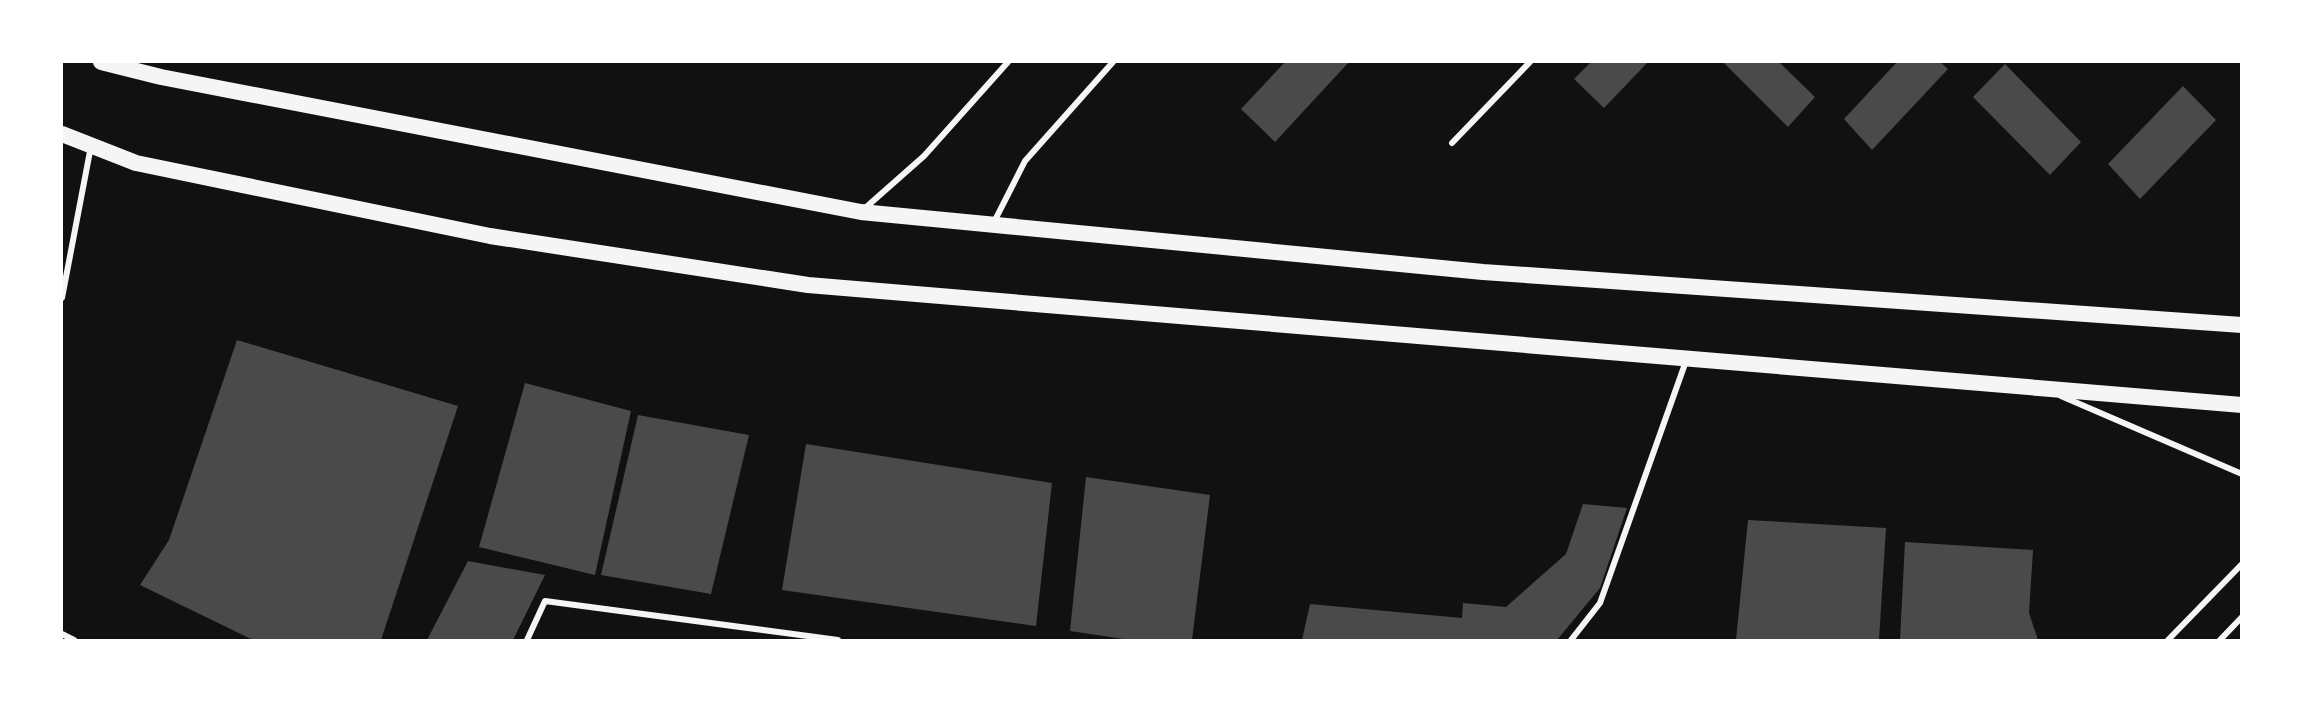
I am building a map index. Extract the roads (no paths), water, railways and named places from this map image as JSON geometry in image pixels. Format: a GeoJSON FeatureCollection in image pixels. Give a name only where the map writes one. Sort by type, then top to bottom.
{"type":"FeatureCollection","features":[{"type":"Feature","properties":{"kind":"highway"},"geometry":{"type":"LineString","coordinates":[[101,62],[161,77],[861,212],[1483,272],[2241,326]]}},
{"type":"Feature","properties":{"kind":"highway"},"geometry":{"type":"LineString","coordinates":[[62,134],[136,163],[490,236],[808,285],[2241,405]]}},
{"type":"Feature","properties":{"kind":"street"},"geometry":{"type":"LineString","coordinates":[[861,212],[924,156],[1008,62]]}},
{"type":"Feature","properties":{"kind":"street"},"geometry":{"type":"LineString","coordinates":[[993,224],[1025,161],[1113,62]]}},
{"type":"Feature","properties":{"kind":"street"},"geometry":{"type":"LineString","coordinates":[[1452,143],[1530,62]]}},
{"type":"Feature","properties":{"kind":"street"},"geometry":{"type":"LineString","coordinates":[[62,298],[91,144]]}},
{"type":"Feature","properties":{"kind":"street"},"geometry":{"type":"LineString","coordinates":[[1570,640],[1600,603],[1687,358]]}},
{"type":"Feature","properties":{"kind":"street"},"geometry":{"type":"LineString","coordinates":[[2047,390],[2241,474]]}},
{"type":"Feature","properties":{"kind":"street"},"geometry":{"type":"LineString","coordinates":[[2168,640],[2241,564]]}},
{"type":"Feature","properties":{"kind":"street"},"geometry":{"type":"LineString","coordinates":[[526,640],[545,601],[838,640]]}},
{"type":"Feature","properties":{"kind":"street"},"geometry":{"type":"LineString","coordinates":[[2220,640],[2241,617]]}},
{"type":"Feature","properties":{"kind":"street"},"geometry":{"type":"LineString","coordinates":[[62,634],[74,640]]}}]}
